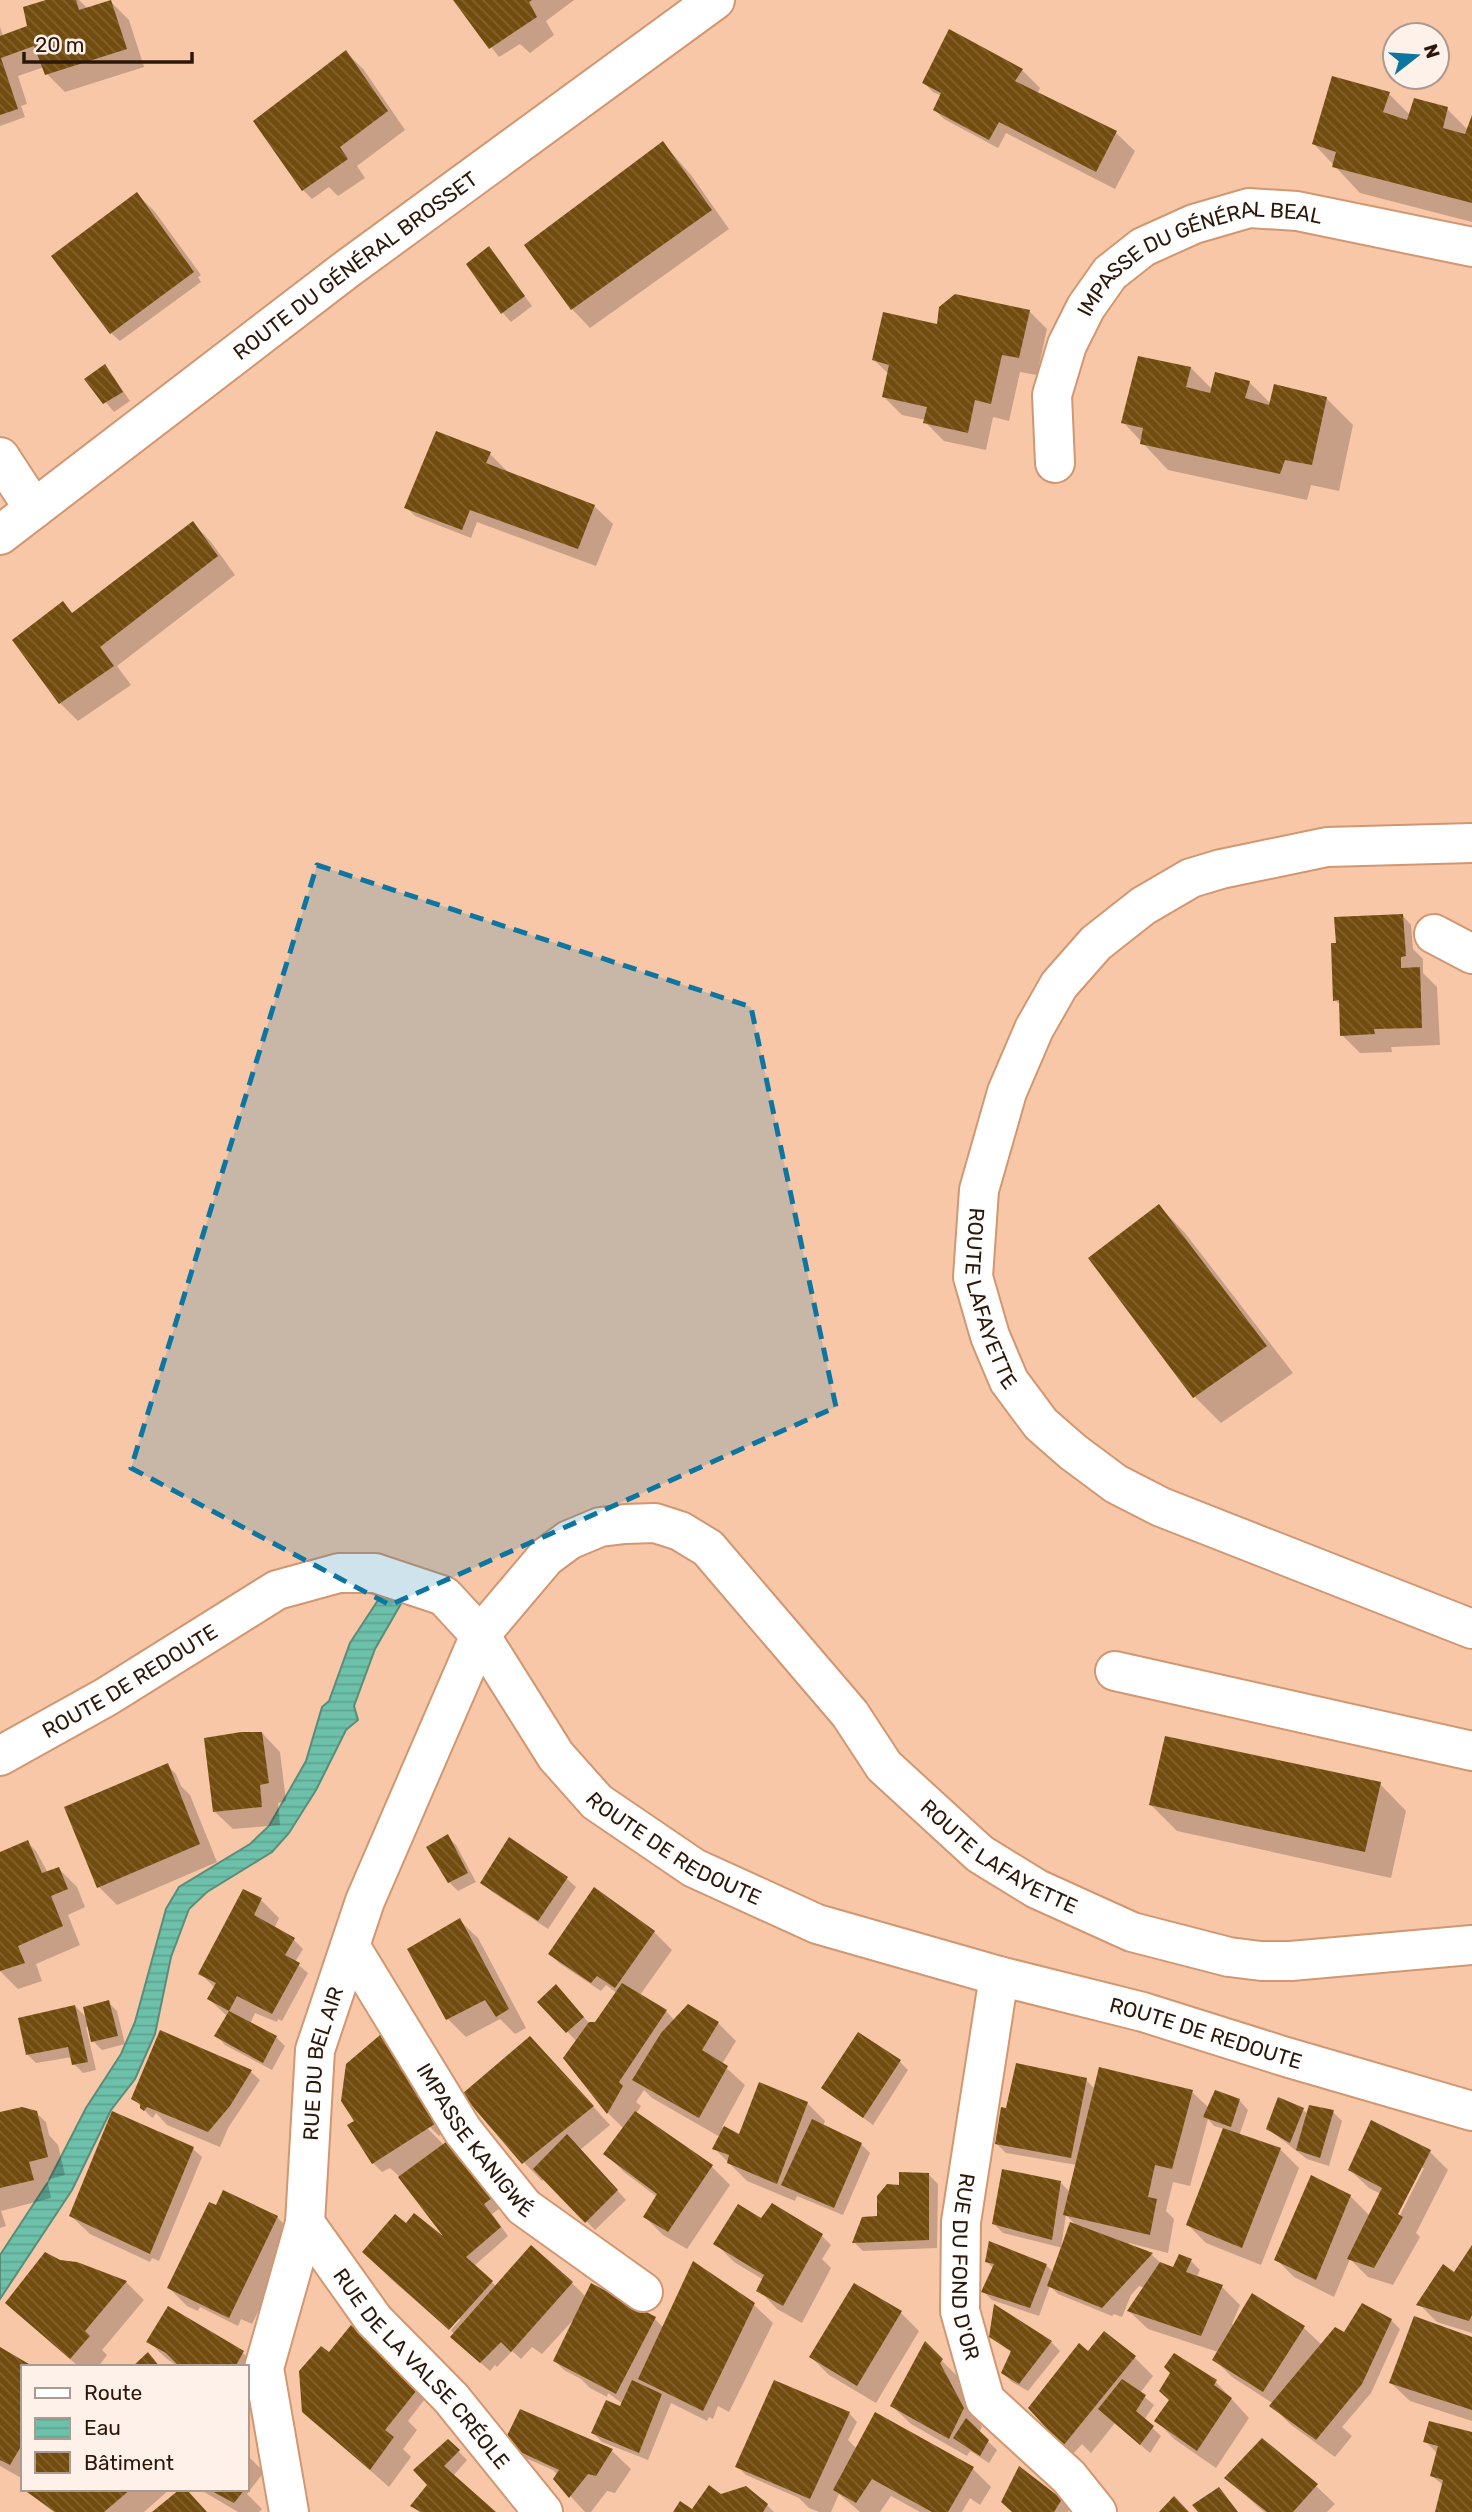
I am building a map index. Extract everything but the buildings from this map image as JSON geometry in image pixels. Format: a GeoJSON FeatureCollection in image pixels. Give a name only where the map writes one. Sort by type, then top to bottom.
{"type":"FeatureCollection","features":[{"type":"Feature","properties":{"kind":"street","name":"ROUTE DU GÉNÉRAL BROSSET"},"geometry":{"type":"LineString","coordinates":[[0,536],[347,269],[715,0]]}},
{"type":"Feature","properties":{"kind":"street","name":"IMPASSE DU GÉNÉRAL BEAL"},"geometry":{"type":"LineString","coordinates":[[1055,463],[1052,395],[1067,345],[1086,307],[1110,273],[1143,247],[1194,223],[1249,208],[1297,211],[1472,247]]}},
{"type":"Feature","properties":{"kind":"street"},"geometry":{"type":"LineString","coordinates":[[0,457],[34,509]]}},
{"type":"Feature","properties":{"kind":"street","name":"ROUTE LAFAYETTE"},"geometry":{"type":"LineString","coordinates":[[1472,843],[1328,847],[1221,869],[1191,878],[1143,906],[1096,943],[1059,985],[1034,1029],[1007,1091],[979,1191],[973,1277],[990,1336],[1009,1381],[1041,1424],[1116,1484],[1161,1507],[1472,1629]]}},
{"type":"Feature","properties":{"kind":"street"},"geometry":{"type":"LineString","coordinates":[[1434,934],[1472,954]]}},
{"type":"Feature","properties":{"kind":"street","name":"ROUTE LAFAYETTE"},"geometry":{"type":"LineString","coordinates":[[481,1635],[546,1557],[569,1540],[600,1528],[655,1523],[680,1531],[708,1548],[850,1714],[884,1766],[980,1854],[1037,1889],[1132,1932],[1229,1957],[1291,1961],[1472,1945]]}},
{"type":"Feature","properties":{"kind":"street","name":"ROUTE DE REDOUTE"},"geometry":{"type":"LineString","coordinates":[[0,1756],[106,1698],[277,1590],[339,1573],[375,1573],[443,1596],[481,1635],[556,1756],[597,1802],[694,1868],[817,1924],[999,1976],[1143,2012],[1472,2111]]}},
{"type":"Feature","properties":{"kind":"street","name":"RUE DU BEL AIR"},"geometry":{"type":"LineString","coordinates":[[289,2512],[264,2368],[304,2224],[315,2050],[365,1901],[481,1635]]}},
{"type":"Feature","properties":{"kind":"street"},"geometry":{"type":"LineString","coordinates":[[1115,1671],[1472,1751]]}},
{"type":"Feature","properties":{"kind":"street","name":"IMPASSE KANIGWÉ"},"geometry":{"type":"LineString","coordinates":[[350,1946],[463,2131],[524,2207],[643,2292]]}},
{"type":"Feature","properties":{"kind":"street","name":"RUE DU FOND D'OR"},"geometry":{"type":"LineString","coordinates":[[999,1976],[961,2222],[960,2311],[985,2400],[1069,2477],[1097,2512]]}},
{"type":"Feature","properties":{"kind":"street","name":"RUE DE LA VALSE CRÉOLE"},"geometry":{"type":"LineString","coordinates":[[304,2224],[374,2320],[451,2398],[544,2512]]}},
{"type":"Feature","properties":{"kind":"highlighted area"},"geometry":{"type":"Polygon","coordinates":[[[317,865],[751,1007],[836,1407],[390,1605],[131,1468],[317,865]]]}},
{"type":"Feature","properties":{"kind":"water"},"geometry":{"type":"Polygon","coordinates":[[[390,1582],[410,1588],[375,1649],[354,1706],[358,1720],[346,1730],[316,1790],[289,1833],[272,1852],[207,1892],[189,1909],[171,1957],[155,2034],[135,2079],[111,2110],[72,2190],[0,2299],[0,2255],[48,2182],[86,2108],[121,2054],[135,2022],[166,1909],[179,1887],[250,1844],[269,1826],[306,1761],[322,1707],[329,1701],[350,1643],[390,1582]]]}}]}
